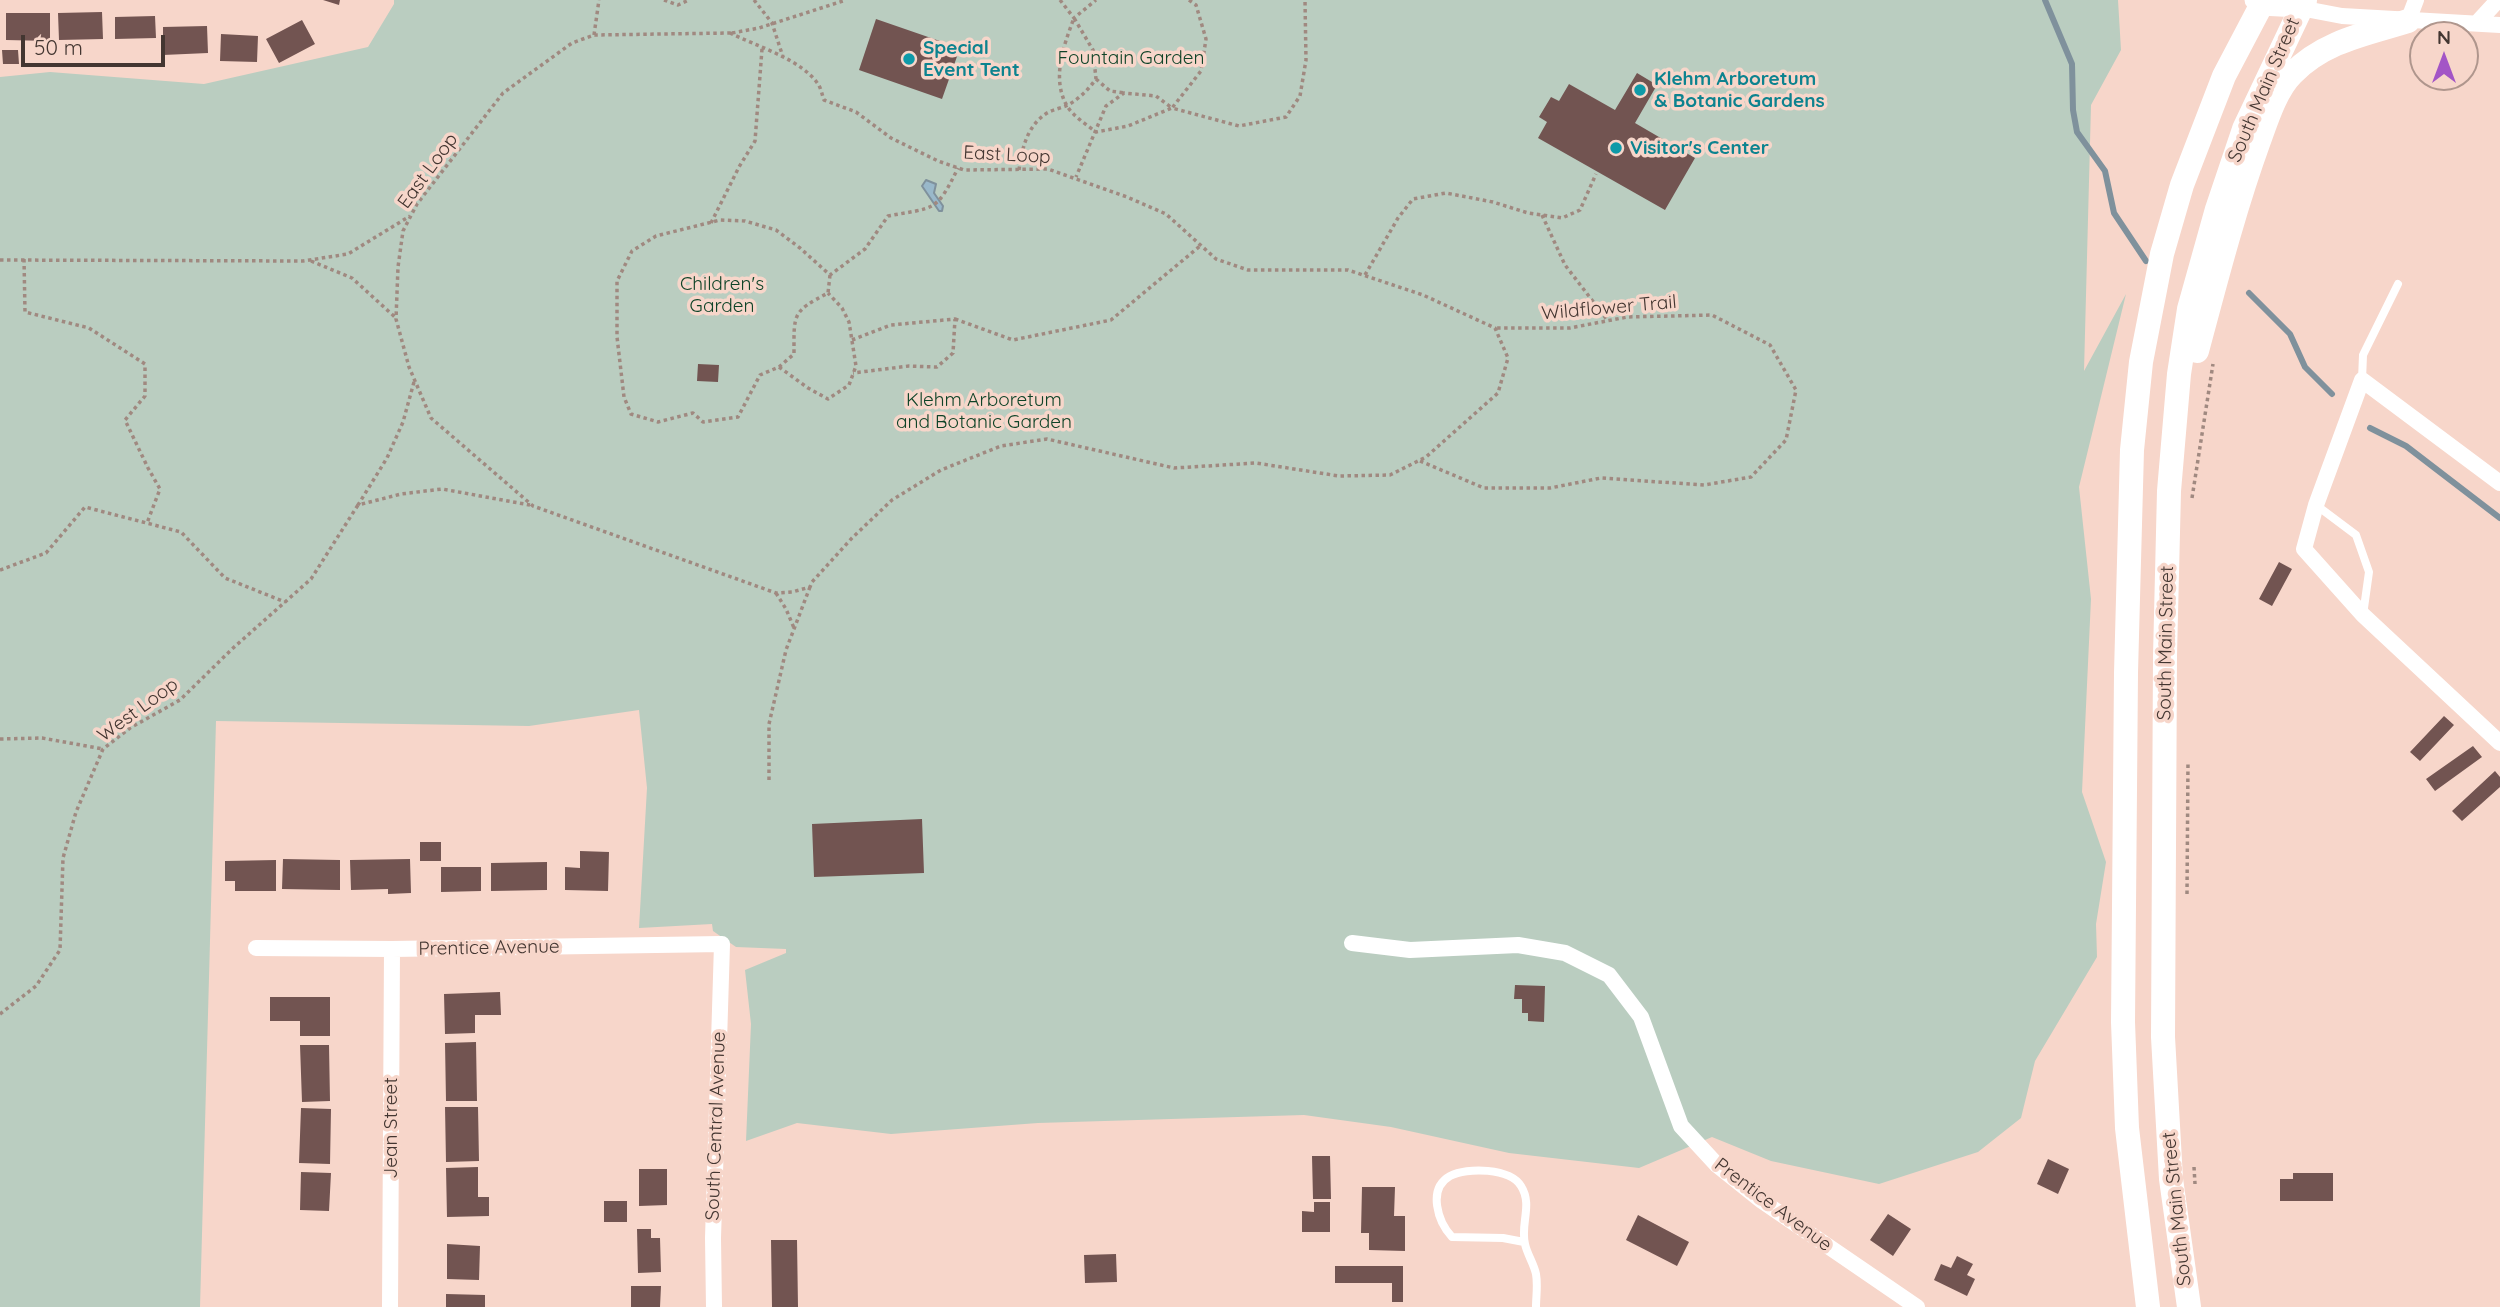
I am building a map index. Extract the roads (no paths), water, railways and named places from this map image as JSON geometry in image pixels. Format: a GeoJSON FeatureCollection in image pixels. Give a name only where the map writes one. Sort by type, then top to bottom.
{"type":"FeatureCollection","features":[{"type":"Feature","properties":{"kind":"main road","name":"South Main Street"},"geometry":{"type":"LineString","coordinates":[[2148,1307],[2127,1128],[2123,1023],[2126,673],[2132,450],[2141,362],[2162,254],[2182,185],[2224,76],[2259,2]]}},
{"type":"Feature","properties":{"kind":"main road","name":"South Main Street"},"geometry":{"type":"LineString","coordinates":[[2189,1307],[2171,1178],[2164,1037],[2165,656],[2169,491],[2179,374],[2189,309],[2217,209],[2244,129],[2299,3]]}},
{"type":"Feature","properties":{"kind":"main road"},"geometry":{"type":"LineString","coordinates":[[2174,433],[2240,193],[2279,92],[2291,75],[2331,45],[2412,11]]}},
{"type":"Feature","properties":{"kind":"street"},"geometry":{"type":"LineString","coordinates":[[2479,21],[2498,0]]}},
{"type":"Feature","properties":{"kind":"street"},"geometry":{"type":"LineString","coordinates":[[2259,2],[2299,3],[2342,16],[2412,11],[2466,21]]}},
{"type":"Feature","properties":{"kind":"street"},"geometry":{"type":"LineString","coordinates":[[2479,23],[2500,25]]}},
{"type":"Feature","properties":{"kind":"street"},"geometry":{"type":"LineString","coordinates":[[2500,483],[2362,380],[2316,505],[2304,549],[2363,615],[2500,743]]}},
{"type":"Feature","properties":{"kind":"street","name":"Prentice Avenue"},"geometry":{"type":"LineString","coordinates":[[1352,943],[1410,950],[1518,945],[1564,953],[1609,975],[1641,1017],[1681,1126],[1717,1166],[1762,1201],[1917,1307]]}},
{"type":"Feature","properties":{"kind":"street","name":"Prentice Avenue"},"geometry":{"type":"LineString","coordinates":[[256,948],[392,949],[722,944]]}},
{"type":"Feature","properties":{"kind":"street","name":"South Central Avenue"},"geometry":{"type":"LineString","coordinates":[[714,1307],[713,1238],[722,944]]}},
{"type":"Feature","properties":{"kind":"street","name":"Jean Street"},"geometry":{"type":"LineString","coordinates":[[390,1307],[392,949]]}},
{"type":"Feature","properties":{"kind":"lane"},"geometry":{"type":"LineString","coordinates":[[2362,380],[2363,355],[2398,284]]}},
{"type":"Feature","properties":{"kind":"lane"},"geometry":{"type":"LineString","coordinates":[[2316,505],[2356,535],[2369,572],[2363,615]]}},
{"type":"Feature","properties":{"kind":"lane"},"geometry":{"type":"LineString","coordinates":[[1524,1241],[1452,1237],[1443,1228],[1437,1206],[1438,1189],[1450,1176],[1475,1171],[1500,1171],[1520,1184],[1528,1208],[1524,1241],[1536,1275],[1536,1307]]}},
{"type":"Feature","properties":{"kind":"water"},"geometry":{"type":"Polygon","coordinates":[[[926,180],[936,184],[934,193],[943,206],[942,211],[939,211],[922,186],[926,180]]]}},
{"type":"Feature","properties":{"kind":"waterway"},"geometry":{"type":"LineString","coordinates":[[2045,0],[2072,64],[2073,110],[2077,132],[2105,171],[2114,213],[2146,261]]}},
{"type":"Feature","properties":{"kind":"waterway"},"geometry":{"type":"LineString","coordinates":[[2249,293],[2290,334],[2305,367],[2332,394]]}},
{"type":"Feature","properties":{"kind":"waterway"},"geometry":{"type":"LineString","coordinates":[[2370,428],[2406,446],[2500,518]]}},
{"type":"Feature","properties":{"kind":"place","name":"Special Event Tent"},"geometry":{"type":"Point","coordinates":[909,59]}},
{"type":"Feature","properties":{"kind":"place","name":"Klehm Arboretum & Botanic Gardens"},"geometry":{"type":"Point","coordinates":[1640,90]}},
{"type":"Feature","properties":{"kind":"place","name":"Visitor's Center"},"geometry":{"type":"Point","coordinates":[1616,148]}},
{"type":"Feature","properties":{"kind":"park label","name":"Fountain Garden"},"geometry":{"type":"Point","coordinates":[1131,58]}},
{"type":"Feature","properties":{"kind":"park label","name":"Children's Garden"},"geometry":{"type":"Point","coordinates":[722,295]}},
{"type":"Feature","properties":{"kind":"park label","name":"Klehm Arboretum and Botanic Garden"},"geometry":{"type":"Point","coordinates":[984,411]}}]}
